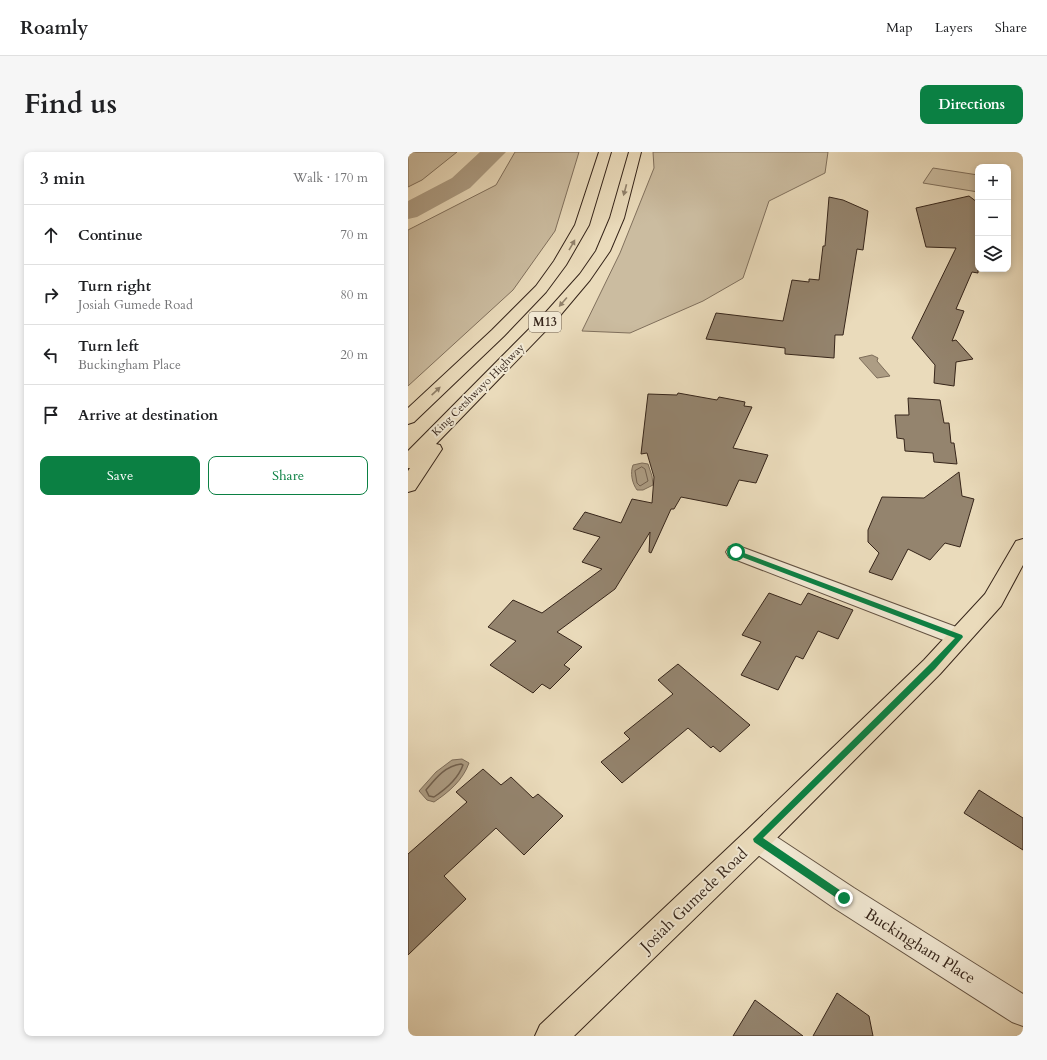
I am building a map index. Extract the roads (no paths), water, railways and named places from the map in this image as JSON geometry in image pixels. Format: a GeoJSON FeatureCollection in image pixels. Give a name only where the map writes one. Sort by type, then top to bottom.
{"type":"FeatureCollection","features":[{"type":"Feature","properties":{"kind":"main road","name":"M13"},"geometry":{"type":"LineString","coordinates":[[408,418],[503,328],[541,289],[557,268],[573,243],[582,225],[605,152]]}},
{"type":"Feature","properties":{"kind":"main road","name":"King Cetshwayo Highway"},"geometry":{"type":"LineString","coordinates":[[408,462],[552,315],[585,277],[603,250],[617,218],[635,152]]}},
{"type":"Feature","properties":{"kind":"main road"},"geometry":{"type":"LineString","coordinates":[[408,485],[458,411]]}},
{"type":"Feature","properties":{"kind":"main road","name":"Josiah Gumede Road"},"geometry":{"type":"LineString","coordinates":[[551,1036],[757,839],[927,672],[993,600],[1023,546]]}},
{"type":"Feature","properties":{"kind":"street"},"geometry":{"type":"LineString","coordinates":[[736,552],[960,637]]}},
{"type":"Feature","properties":{"kind":"street","name":"Buckingham Place"},"geometry":{"type":"LineString","coordinates":[[757,839],[844,898],[1023,1011]]}},
{"type":"Feature","properties":{"kind":"water"},"geometry":{"type":"Polygon","coordinates":[[[872,355],[878,358],[877,361],[890,376],[877,378],[859,358],[872,355]]]}},
{"type":"Feature","properties":{"kind":"water"},"geometry":{"type":"Polygon","coordinates":[[[642,463],[648,464],[653,485],[643,490],[637,490],[632,478],[632,468],[633,465],[642,463]]]}},
{"type":"Feature","properties":{"kind":"water"},"geometry":{"type":"Polygon","coordinates":[[[462,759],[469,763],[459,780],[450,790],[434,802],[427,800],[419,791],[436,772],[452,760],[462,759]]]}},
{"type":"Feature","properties":{"kind":"waterway"},"geometry":{"type":"LineString","coordinates":[[408,211],[461,183],[494,152]]}}]}
